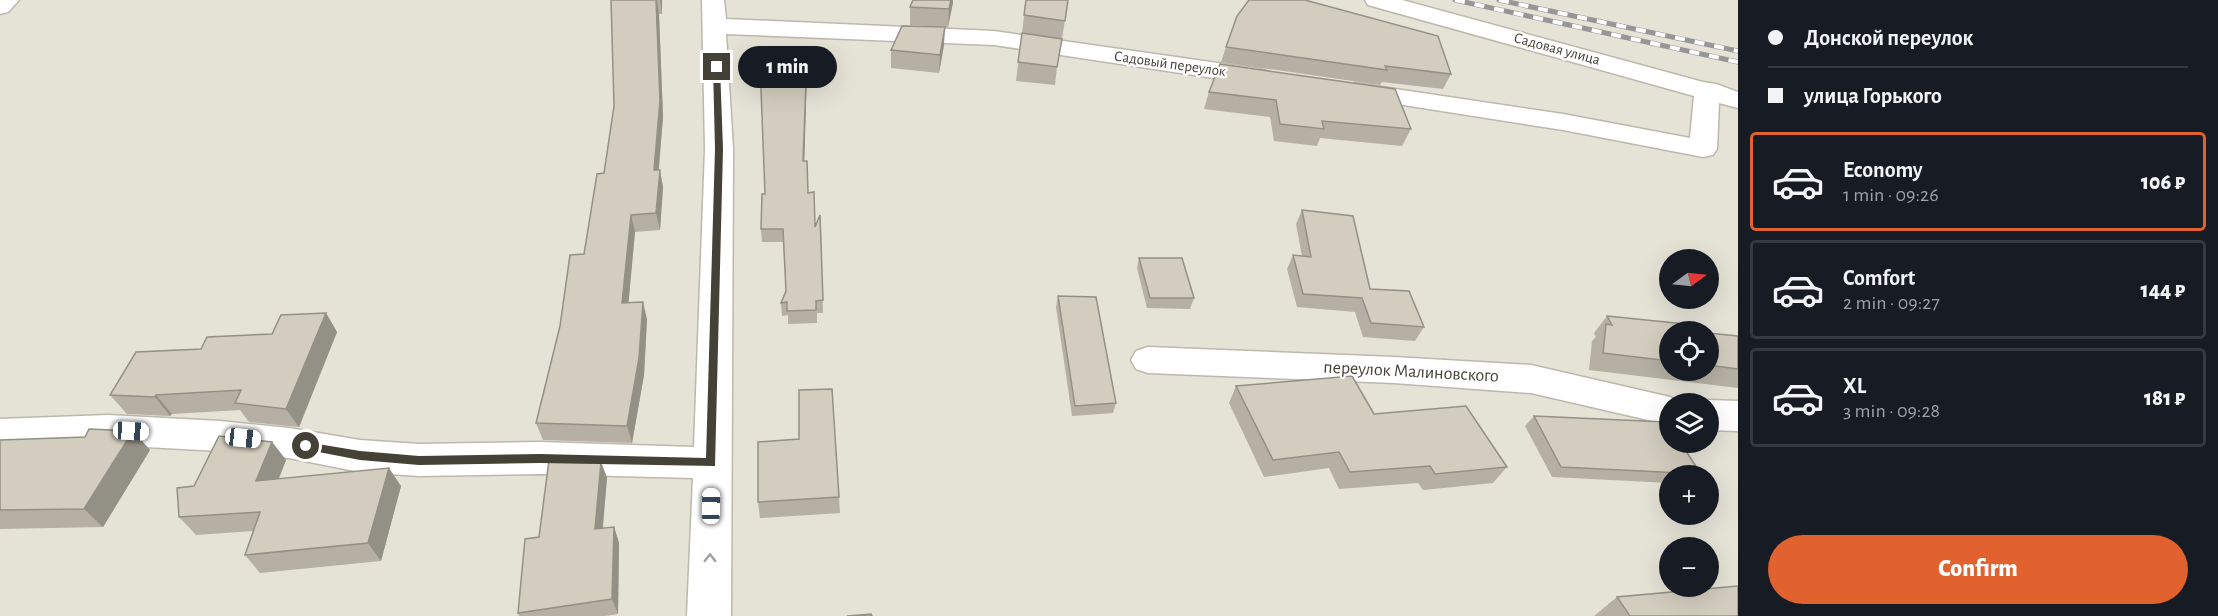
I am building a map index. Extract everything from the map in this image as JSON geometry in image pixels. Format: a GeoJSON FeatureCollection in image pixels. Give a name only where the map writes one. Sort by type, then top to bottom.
{"type":"FeatureCollection","features":[{"type":"Feature","properties":{"kind":"street"},"geometry":{"type":"LineString","coordinates":[[0,7],[8,0]]}},
{"type":"Feature","properties":{"kind":"street","name":"Садовая улица"},"geometry":{"type":"LineString","coordinates":[[1376,0],[1707,89],[1738,100]]}},
{"type":"Feature","properties":{"kind":"street"},"geometry":{"type":"LineString","coordinates":[[709,616],[719,149],[715,13]]}},
{"type":"Feature","properties":{"kind":"street","name":"Садовый переулок"},"geometry":{"type":"LineString","coordinates":[[715,13],[994,38],[1286,81]]}},
{"type":"Feature","properties":{"kind":"street"},"geometry":{"type":"LineString","coordinates":[[1332,88],[1563,122],[1703,149],[1707,89]]}},
{"type":"Feature","properties":{"kind":"street","name":"переулок Малиновского"},"geometry":{"type":"LineString","coordinates":[[1148,360],[1394,370],[1531,380],[1659,409]]}},
{"type":"Feature","properties":{"kind":"street"},"geometry":{"type":"LineString","coordinates":[[1719,415],[1738,416]]}},
{"type":"Feature","properties":{"kind":"street"},"geometry":{"type":"LineString","coordinates":[[0,434],[108,430],[220,436],[289,443],[360,456],[419,460],[540,458],[711,463]]}},
{"type":"Feature","properties":{"kind":"shaded area"},"geometry":{"type":"Polygon","coordinates":[[[0,0],[1738,0],[1738,616],[0,616],[0,0]]]}},
{"type":"Feature","properties":{"kind":"building"},"geometry":{"type":"Polygon","coordinates":[[[611,0],[656,0],[660,101],[654,170],[660,170],[656,213],[631,215],[622,303],[643,302],[639,358],[627,426],[536,423],[560,326],[570,255],[584,254],[597,174],[604,173],[614,106],[611,0]]]}},
{"type":"Feature","properties":{"kind":"building"},"geometry":{"type":"Polygon","coordinates":[[[913,0],[951,0],[949,9],[910,7],[913,0]]]}},
{"type":"Feature","properties":{"kind":"building"},"geometry":{"type":"Polygon","coordinates":[[[1026,0],[1068,0],[1065,21],[1024,15],[1026,0]]]}},
{"type":"Feature","properties":{"kind":"building"},"geometry":{"type":"Polygon","coordinates":[[[1249,0],[1305,0],[1438,36],[1451,74],[1385,66],[1387,70],[1226,47],[1237,16],[1249,0]]]}},
{"type":"Feature","properties":{"kind":"building"},"geometry":{"type":"Polygon","coordinates":[[[902,26],[945,27],[940,55],[891,50],[902,26]]]}},
{"type":"Feature","properties":{"kind":"building"},"geometry":{"type":"Polygon","coordinates":[[[1022,33],[1062,39],[1057,67],[1018,62],[1022,33]]]}},
{"type":"Feature","properties":{"kind":"building"},"geometry":{"type":"Polygon","coordinates":[[[807,56],[803,161],[807,161],[808,193],[814,192],[815,227],[820,215],[823,300],[816,301],[816,310],[787,311],[787,302],[781,303],[786,291],[783,229],[761,229],[762,194],[765,194],[761,90],[764,57],[807,56]]]}},
{"type":"Feature","properties":{"kind":"building"},"geometry":{"type":"Polygon","coordinates":[[[1220,64],[1395,89],[1411,129],[1322,121],[1324,129],[1280,124],[1276,100],[1209,92],[1220,64]]]}},
{"type":"Feature","properties":{"kind":"building"},"geometry":{"type":"Polygon","coordinates":[[[1302,210],[1353,216],[1370,289],[1409,291],[1424,327],[1371,323],[1362,298],[1303,294],[1293,255],[1311,257],[1302,210]]]}},
{"type":"Feature","properties":{"kind":"building"},"geometry":{"type":"Polygon","coordinates":[[[1139,258],[1182,258],[1194,298],[1150,298],[1139,258]]]}},
{"type":"Feature","properties":{"kind":"building"},"geometry":{"type":"Polygon","coordinates":[[[1058,296],[1096,297],[1116,403],[1075,406],[1058,296]]]}},
{"type":"Feature","properties":{"kind":"building"},"geometry":{"type":"Polygon","coordinates":[[[326,313],[286,409],[235,403],[241,390],[156,395],[155,397],[110,395],[136,352],[201,349],[207,337],[272,334],[281,315],[326,313]]]}},
{"type":"Feature","properties":{"kind":"building"},"geometry":{"type":"Polygon","coordinates":[[[1607,316],[1659,321],[1659,360],[1603,353],[1606,324],[1612,325],[1607,316]]]}},
{"type":"Feature","properties":{"kind":"building"},"geometry":{"type":"Polygon","coordinates":[[[1719,334],[1738,336],[1738,369],[1719,366],[1719,334]]]}},
{"type":"Feature","properties":{"kind":"building"},"geometry":{"type":"Polygon","coordinates":[[[1352,376],[1374,414],[1466,406],[1507,467],[1435,474],[1430,466],[1350,472],[1339,452],[1273,460],[1236,386],[1352,376]]]}},
{"type":"Feature","properties":{"kind":"building"},"geometry":{"type":"Polygon","coordinates":[[[832,389],[839,497],[758,502],[758,442],[799,439],[799,390],[832,389]]]}},
{"type":"Feature","properties":{"kind":"building"},"geometry":{"type":"Polygon","coordinates":[[[1534,416],[1659,422],[1659,453],[1687,453],[1695,465],[1659,465],[1659,472],[1561,467],[1534,416]]]}},
{"type":"Feature","properties":{"kind":"building"},"geometry":{"type":"Polygon","coordinates":[[[89,429],[133,431],[84,509],[0,510],[0,440],[85,437],[89,429]]]}},
{"type":"Feature","properties":{"kind":"building"},"geometry":{"type":"Polygon","coordinates":[[[219,436],[272,442],[256,481],[389,468],[368,543],[245,555],[260,512],[179,517],[177,488],[194,486],[219,436]]]}},
{"type":"Feature","properties":{"kind":"building"},"geometry":{"type":"Polygon","coordinates":[[[549,460],[601,462],[595,529],[614,527],[612,599],[518,613],[525,539],[539,537],[549,460]]]}},
{"type":"Feature","properties":{"kind":"building"},"geometry":{"type":"Polygon","coordinates":[[[1738,586],[1738,616],[1630,616],[1617,597],[1659,593],[1659,597],[1719,597],[1719,588],[1738,586]]]}},
{"type":"Feature","properties":{"kind":"building"},"geometry":{"type":"Polygon","coordinates":[[[871,614],[872,616],[847,616],[871,614]]]}},
{"type":"Feature","properties":{"kind":"railway"},"geometry":{"type":"LineString","coordinates":[[1455,0],[1738,62]]}},
{"type":"Feature","properties":{"kind":"railway"},"geometry":{"type":"LineString","coordinates":[[1499,0],[1738,51]]}},
{"type":"Feature","properties":{"kind":"route"},"geometry":{"type":"LineString","coordinates":[[306,446],[360,456],[419,460],[540,458],[711,463],[719,149],[717,67]]}}]}
